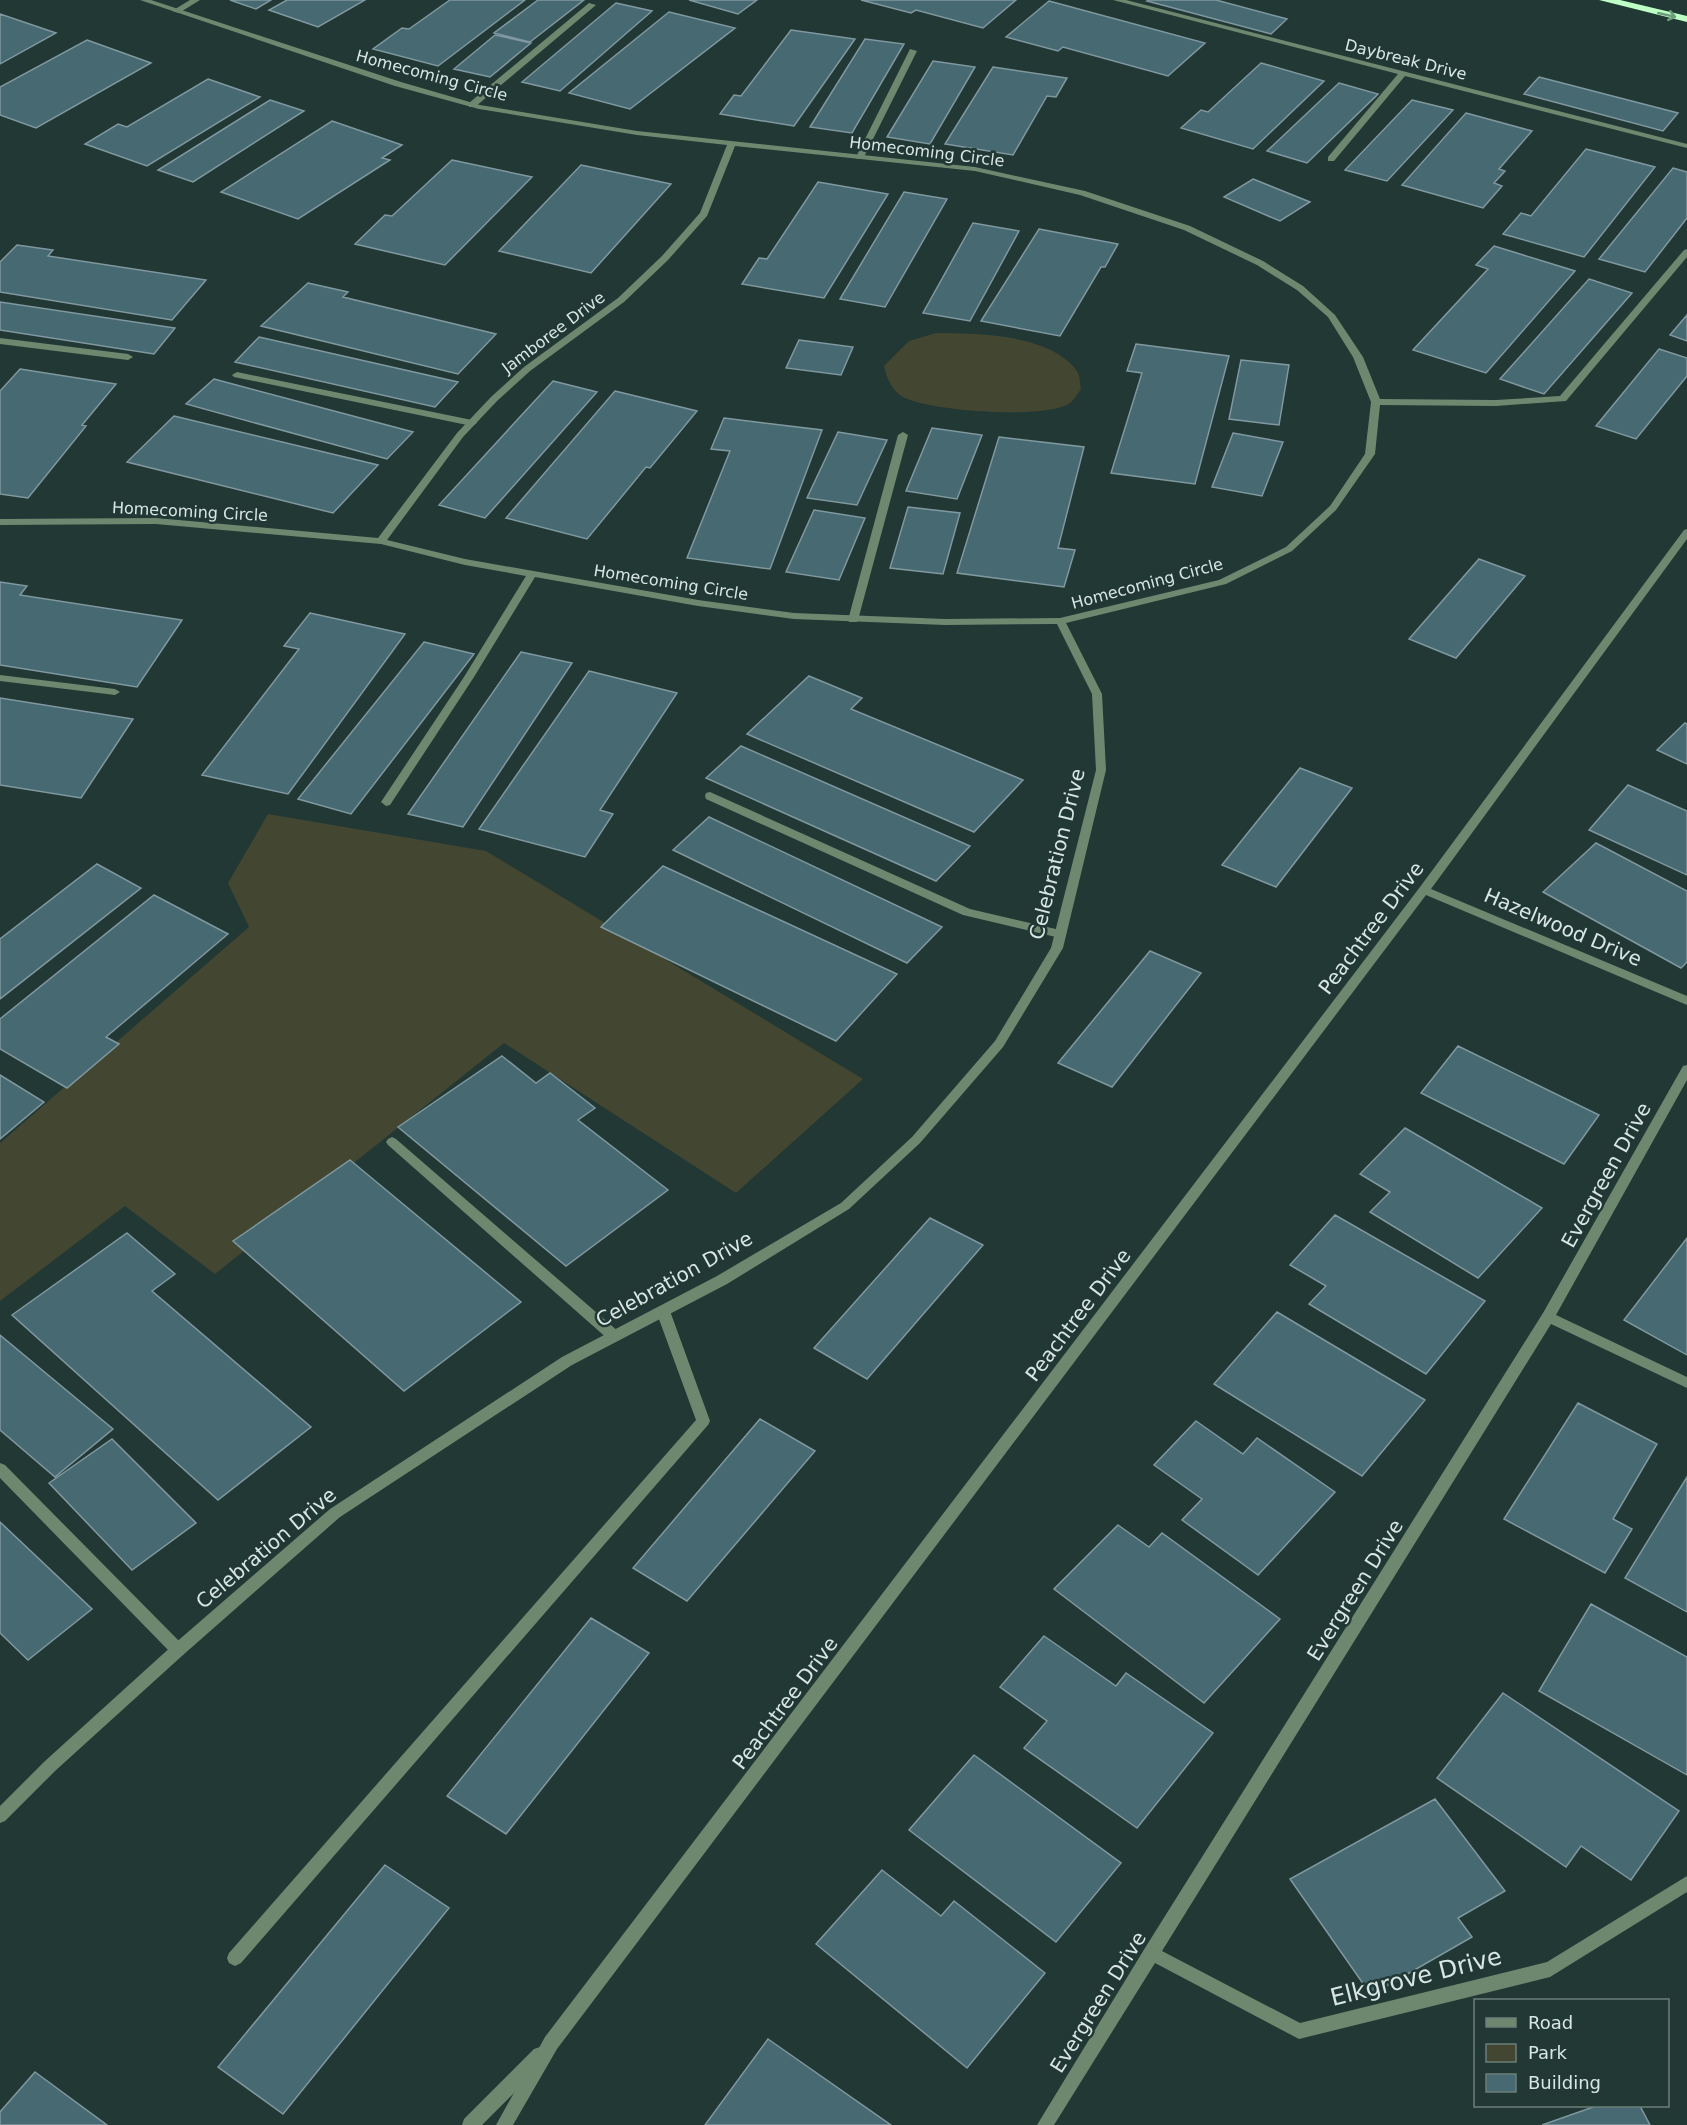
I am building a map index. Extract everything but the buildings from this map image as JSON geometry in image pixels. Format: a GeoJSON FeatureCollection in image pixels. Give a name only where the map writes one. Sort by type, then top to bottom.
{"type":"FeatureCollection","features":[{"type":"Feature","properties":{"kind":"highway"},"geometry":{"type":"LineString","coordinates":[[1605,0],[1687,19]]}},
{"type":"Feature","properties":{"kind":"street","name":"Homecoming Circle"},"geometry":{"type":"LineString","coordinates":[[0,522],[156,520],[381,541],[465,562],[698,603],[794,616],[853,620],[1060,621],[1222,582],[1289,549],[1333,507],[1370,454],[1376,402],[1358,357],[1331,315],[1300,288],[1260,263],[1187,228],[1082,193],[975,169],[638,133],[472,105],[398,84],[144,0]]}},
{"type":"Feature","properties":{"kind":"street"},"geometry":{"type":"LineString","coordinates":[[176,11],[196,0]]}},
{"type":"Feature","properties":{"kind":"street","name":"Daybreak Drive"},"geometry":{"type":"LineString","coordinates":[[1117,0],[1687,146]]}},
{"type":"Feature","properties":{"kind":"street"},"geometry":{"type":"LineString","coordinates":[[472,105],[592,5]]}},
{"type":"Feature","properties":{"kind":"street"},"geometry":{"type":"LineString","coordinates":[[860,157],[913,51]]}},
{"type":"Feature","properties":{"kind":"street"},"geometry":{"type":"LineString","coordinates":[[1331,159],[1403,74]]}},
{"type":"Feature","properties":{"kind":"street","name":"Jamboree Drive"},"geometry":{"type":"LineString","coordinates":[[381,541],[460,435],[527,369],[621,300],[665,258],[704,214],[732,143]]}},
{"type":"Feature","properties":{"kind":"street"},"geometry":{"type":"LineString","coordinates":[[1376,402],[1496,403],[1563,399],[1687,252]]}},
{"type":"Feature","properties":{"kind":"street"},"geometry":{"type":"LineString","coordinates":[[0,341],[128,357]]}},
{"type":"Feature","properties":{"kind":"street"},"geometry":{"type":"LineString","coordinates":[[237,375],[472,423]]}},
{"type":"Feature","properties":{"kind":"street"},"geometry":{"type":"LineString","coordinates":[[853,620],[903,435]]}},
{"type":"Feature","properties":{"kind":"street","name":"Peachtree Drive"},"geometry":{"type":"LineString","coordinates":[[504,2125],[551,2043],[1424,890],[1687,532]]}},
{"type":"Feature","properties":{"kind":"street"},"geometry":{"type":"LineString","coordinates":[[386,802],[470,676],[532,574]]}},
{"type":"Feature","properties":{"kind":"street","name":"Celebration Drive"},"geometry":{"type":"LineString","coordinates":[[0,1816],[50,1766],[178,1650],[335,1514],[567,1361],[722,1280],[845,1206],[916,1140],[999,1044],[1057,948],[1101,770],[1097,694],[1060,621]]}},
{"type":"Feature","properties":{"kind":"street"},"geometry":{"type":"LineString","coordinates":[[0,678],[115,692]]}},
{"type":"Feature","properties":{"kind":"street"},"geometry":{"type":"LineString","coordinates":[[710,796],[967,912],[1060,934]]}},
{"type":"Feature","properties":{"kind":"street","name":"Hazelwood Drive"},"geometry":{"type":"LineString","coordinates":[[1424,890],[1687,1000]]}},
{"type":"Feature","properties":{"kind":"street","name":"Evergreen Drive"},"geometry":{"type":"LineString","coordinates":[[1045,2125],[1548,1317],[1687,1069]]}},
{"type":"Feature","properties":{"kind":"street"},"geometry":{"type":"LineString","coordinates":[[393,1142],[614,1336]]}},
{"type":"Feature","properties":{"kind":"street"},"geometry":{"type":"LineString","coordinates":[[235,1958],[703,1421],[663,1311]]}},
{"type":"Feature","properties":{"kind":"street"},"geometry":{"type":"LineString","coordinates":[[1548,1317],[1687,1383]]}},
{"type":"Feature","properties":{"kind":"street"},"geometry":{"type":"LineString","coordinates":[[0,1469],[178,1650]]}},
{"type":"Feature","properties":{"kind":"street","name":"Elkgrove Drive"},"geometry":{"type":"LineString","coordinates":[[1151,1953],[1299,2031],[1550,1969],[1687,1883]]}},
{"type":"Feature","properties":{"kind":"street"},"geometry":{"type":"LineString","coordinates":[[470,2125],[551,2043]]}},
{"type":"Feature","properties":{"kind":"green space"},"geometry":{"type":"Polygon","coordinates":[[[936,333],[991,335],[1012,338],[1050,349],[1077,371],[1081,389],[1070,403],[1038,411],[960,410],[916,402],[903,397],[888,379],[884,366],[909,341],[936,333]]]}},
{"type":"Feature","properties":{"kind":"green space"},"geometry":{"type":"Polygon","coordinates":[[[268,814],[486,851],[863,1079],[736,1193],[504,1043],[215,1274],[125,1206],[0,1301],[0,1143],[249,927],[228,883],[268,814]]]}}]}
